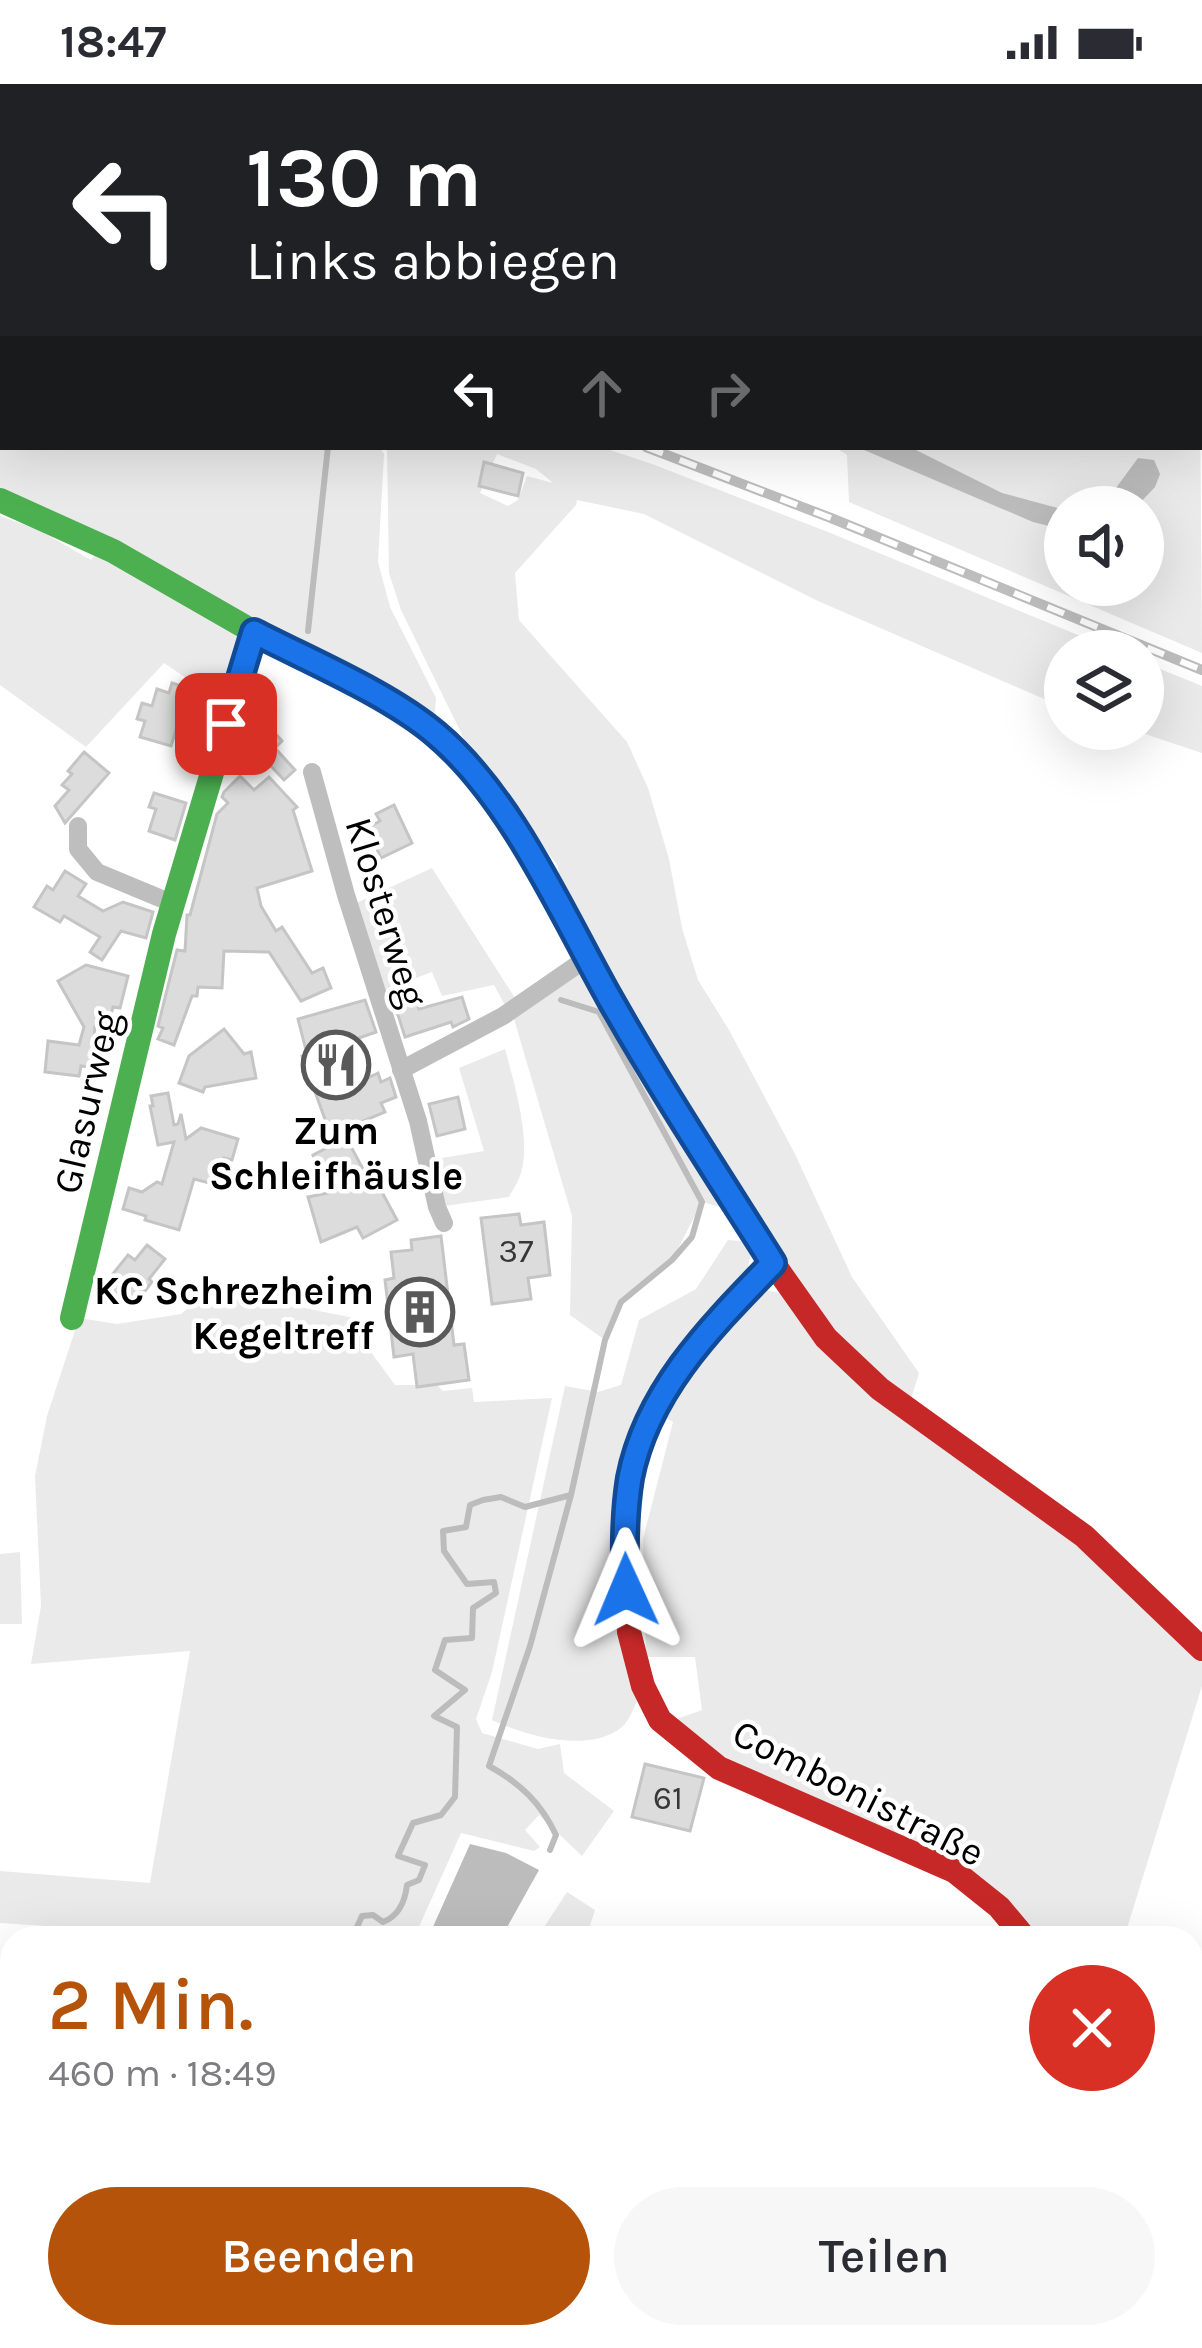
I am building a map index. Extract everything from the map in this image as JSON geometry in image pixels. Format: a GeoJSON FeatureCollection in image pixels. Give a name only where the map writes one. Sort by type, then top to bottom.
{"type":"FeatureCollection","features":[{"type":"Feature","properties":{"kind":"main road"},"geometry":{"type":"LineString","coordinates":[[0,500],[113,551],[411,714],[440,738],[482,781],[634,1040],[773,1263],[826,1338],[880,1389],[1084,1536],[1202,1649]]}},
{"type":"Feature","properties":{"kind":"main road","name":"Glasurweg"},"geometry":{"type":"LineString","coordinates":[[72,1318],[132,1060],[254,632]]}},
{"type":"Feature","properties":{"kind":"main road","name":"Combonistraße"},"geometry":{"type":"LineString","coordinates":[[773,1263],[682,1364],[653,1410],[631,1476],[624,1549],[629,1631],[643,1686],[660,1720],[719,1768],[954,1871],[1015,1926]]}},
{"type":"Feature","properties":{"kind":"street","name":"Klosterweg"},"geometry":{"type":"LineString","coordinates":[[312,772],[418,1121],[444,1223]]}},
{"type":"Feature","properties":{"kind":"street"},"geometry":{"type":"LineString","coordinates":[[78,826],[79,849],[97,872],[174,904]]}},
{"type":"Feature","properties":{"kind":"street","name":"Klosterweg"},"geometry":{"type":"LineString","coordinates":[[401,1070],[503,1016],[587,958]]}},
{"type":"Feature","properties":{"kind":"shaded area"},"geometry":{"type":"Polygon","coordinates":[[[0,450],[382,450],[378,562],[390,607],[436,698],[435,712],[428,715],[373,680],[315,654],[187,580],[0,490],[0,450]]]}},
{"type":"Feature","properties":{"kind":"shaded area"},"geometry":{"type":"Polygon","coordinates":[[[387,450],[610,450],[828,532],[1066,630],[1044,630],[1044,699],[818,601],[644,514],[577,500],[515,573],[519,620],[627,742],[648,788],[698,980],[795,1154],[852,1277],[919,1373],[909,1406],[831,1334],[779,1259],[561,898],[558,866],[466,743],[401,610],[389,573],[387,450]],[[497,454],[480,493],[508,506],[518,500],[527,476],[553,483],[536,469],[497,454]]]}},
{"type":"Feature","properties":{"kind":"shaded area"},"geometry":{"type":"Polygon","coordinates":[[[840,450],[1200,450],[1202,653],[1164,637],[1164,630],[1148,630],[1092,606],[1164,606],[1164,486],[1044,486],[1044,585],[849,502],[847,455],[840,450]]]}},
{"type":"Feature","properties":{"kind":"shaded area"},"geometry":{"type":"Polygon","coordinates":[[[864,450],[916,450],[1002,493],[1044,504],[1044,525],[864,450]]]}},
{"type":"Feature","properties":{"kind":"shaded area"},"geometry":{"type":"Polygon","coordinates":[[[1138,458],[1154,460],[1160,474],[1155,486],[1117,486],[1138,458]]]}},
{"type":"Feature","properties":{"kind":"shaded area"},"geometry":{"type":"Polygon","coordinates":[[[0,516],[39,530],[91,560],[98,551],[247,636],[233,682],[186,678],[164,663],[86,747],[0,685],[0,516]]]}},
{"type":"Feature","properties":{"kind":"shaded area"},"geometry":{"type":"Polygon","coordinates":[[[1164,671],[1202,686],[1202,753],[1164,740],[1164,671]]]}},
{"type":"Feature","properties":{"kind":"shaded area"},"geometry":{"type":"Polygon","coordinates":[[[432,868],[515,998],[505,1005],[494,985],[442,996],[432,972],[379,992],[352,905],[432,868]]]}},
{"type":"Feature","properties":{"kind":"shaded area"},"geometry":{"type":"Polygon","coordinates":[[[587,958],[742,1213],[702,1202],[672,1260],[621,1302],[605,1340],[570,1315],[572,1216],[514,1019],[587,958]]]}},
{"type":"Feature","properties":{"kind":"shaded area"},"geometry":{"type":"Polygon","coordinates":[[[505,1049],[523,1125],[520,1176],[509,1197],[444,1206],[436,1159],[484,1151],[459,1068],[505,1049]]]}},
{"type":"Feature","properties":{"kind":"shaded area"},"geometry":{"type":"Polygon","coordinates":[[[728,1240],[753,1242],[747,1273],[686,1337],[643,1409],[613,1551],[617,1635],[637,1702],[629,1719],[608,1735],[575,1741],[522,1732],[492,1720],[565,1386],[598,1392],[621,1385],[639,1320],[696,1289],[728,1240]]]}},
{"type":"Feature","properties":{"kind":"shaded area"},"geometry":{"type":"Polygon","coordinates":[[[761,1289],[785,1294],[1096,1558],[1202,1663],[1202,1686],[1128,1926],[1030,1926],[981,1877],[924,1846],[709,1750],[674,1720],[702,1710],[695,1657],[646,1657],[643,1539],[673,1422],[653,1410],[761,1289]]]}},
{"type":"Feature","properties":{"kind":"shaded area"},"geometry":{"type":"Polygon","coordinates":[[[203,1296],[275,1302],[354,1318],[395,1385],[437,1385],[443,1391],[472,1388],[474,1402],[552,1398],[492,1672],[476,1719],[482,1733],[538,1749],[560,1744],[564,1773],[614,1811],[582,1856],[539,1815],[525,1830],[540,1847],[534,1851],[461,1833],[419,1926],[0,1923],[0,1871],[150,1883],[190,1651],[31,1664],[41,1606],[35,1476],[47,1416],[79,1318],[117,1324],[181,1314],[203,1296]]]}},
{"type":"Feature","properties":{"kind":"shaded area"},"geometry":{"type":"Polygon","coordinates":[[[20,1552],[22,1624],[0,1624],[0,1554],[20,1552]]]}},
{"type":"Feature","properties":{"kind":"shaded area"},"geometry":{"type":"Polygon","coordinates":[[[470,1844],[506,1853],[539,1870],[508,1926],[433,1926],[470,1844]]]}},
{"type":"Feature","properties":{"kind":"shaded area"},"geometry":{"type":"Polygon","coordinates":[[[567,1892],[595,1910],[590,1926],[545,1926],[567,1892]]]}},
{"type":"Feature","properties":{"kind":"building"},"geometry":{"type":"Polygon","coordinates":[[[484,462],[523,473],[518,496],[479,486],[484,462]]]}},
{"type":"Feature","properties":{"kind":"building"},"geometry":{"type":"Polygon","coordinates":[[[172,683],[190,689],[187,698],[196,701],[187,730],[177,727],[171,746],[140,737],[145,721],[137,719],[142,703],[152,706],[157,689],[169,693],[172,683]]]}},
{"type":"Feature","properties":{"kind":"building"},"geometry":{"type":"Polygon","coordinates":[[[262,719],[282,741],[275,748],[295,770],[284,780],[243,736],[262,719]]]}},
{"type":"Feature","properties":{"kind":"building"},"geometry":{"type":"Polygon","coordinates":[[[84,752],[109,773],[65,823],[55,806],[69,790],[62,785],[72,774],[68,771],[84,752]]]}},
{"type":"Feature","properties":{"kind":"building"},"geometry":{"type":"Polygon","coordinates":[[[240,776],[254,790],[269,777],[297,807],[293,810],[312,871],[257,888],[261,906],[276,931],[282,927],[312,973],[323,968],[331,988],[301,1001],[269,952],[224,951],[222,988],[198,987],[174,1045],[158,1039],[163,1028],[158,1026],[177,950],[185,951],[187,915],[217,814],[228,803],[222,797],[240,776]]]}},
{"type":"Feature","properties":{"kind":"building"},"geometry":{"type":"Polygon","coordinates":[[[154,793],[186,803],[175,840],[149,831],[156,809],[149,807],[154,793]]]}},
{"type":"Feature","properties":{"kind":"building"},"geometry":{"type":"Polygon","coordinates":[[[394,805],[412,843],[381,858],[367,828],[380,821],[376,814],[394,805]]]}},
{"type":"Feature","properties":{"kind":"building"},"geometry":{"type":"Polygon","coordinates":[[[65,871],[86,884],[78,896],[103,911],[123,902],[153,912],[146,938],[121,931],[102,960],[90,952],[100,937],[64,916],[60,922],[34,907],[47,886],[53,890],[65,871]]]}},
{"type":"Feature","properties":{"kind":"building"},"geometry":{"type":"Polygon","coordinates":[[[86,965],[128,976],[120,1008],[113,1007],[107,1030],[95,1027],[91,1067],[81,1066],[79,1076],[45,1072],[48,1041],[79,1045],[84,1027],[58,981],[86,965]]]}},
{"type":"Feature","properties":{"kind":"building"},"geometry":{"type":"Polygon","coordinates":[[[413,986],[419,1009],[462,997],[469,1019],[405,1037],[391,993],[413,986]]]}},
{"type":"Feature","properties":{"kind":"building"},"geometry":{"type":"Polygon","coordinates":[[[365,1000],[376,1032],[356,1039],[370,1077],[378,1073],[381,1082],[390,1078],[396,1097],[381,1103],[385,1112],[342,1130],[397,1220],[363,1238],[357,1227],[321,1242],[308,1197],[333,1192],[313,1155],[334,1144],[302,1056],[307,1054],[298,1019],[365,1000]]]}},
{"type":"Feature","properties":{"kind":"building"},"geometry":{"type":"Polygon","coordinates":[[[224,1029],[244,1054],[251,1052],[256,1078],[205,1087],[203,1092],[179,1083],[189,1056],[224,1029]]]}},
{"type":"Feature","properties":{"kind":"building"},"geometry":{"type":"Polygon","coordinates":[[[168,1093],[174,1125],[181,1114],[186,1139],[201,1128],[238,1139],[232,1160],[224,1158],[217,1185],[194,1179],[179,1230],[123,1209],[129,1188],[142,1192],[157,1182],[162,1184],[174,1142],[158,1145],[150,1106],[151,1096],[168,1093]]]}},
{"type":"Feature","properties":{"kind":"building"},"geometry":{"type":"Polygon","coordinates":[[[458,1097],[465,1129],[437,1136],[429,1104],[458,1097]]]}},
{"type":"Feature","properties":{"kind":"building"},"geometry":{"type":"Polygon","coordinates":[[[519,1214],[521,1225],[544,1222],[550,1275],[528,1278],[531,1299],[492,1304],[481,1218],[519,1214]]]}},
{"type":"Feature","properties":{"kind":"building","name":"KC Schrezheim Kegeltreff"},"geometry":{"type":"Polygon","coordinates":[[[441,1236],[454,1345],[464,1344],[469,1380],[417,1387],[413,1354],[394,1357],[385,1280],[394,1278],[391,1252],[412,1250],[411,1240],[441,1236]]]}},
{"type":"Feature","properties":{"kind":"building"},"geometry":{"type":"Polygon","coordinates":[[[147,1245],[165,1259],[139,1299],[135,1296],[129,1304],[104,1285],[128,1255],[135,1260],[147,1245]]]}},
{"type":"Feature","properties":{"kind":"building"},"geometry":{"type":"Polygon","coordinates":[[[645,1764],[704,1778],[690,1831],[632,1817],[645,1764]]]}},
{"type":"Feature","properties":{"kind":"waterway"},"geometry":{"type":"LineString","coordinates":[[308,631],[328,450]]}},
{"type":"Feature","properties":{"kind":"waterway"},"geometry":{"type":"LineString","coordinates":[[357,1926],[362,1916],[373,1915],[383,1922],[397,1912],[407,1885],[419,1880],[425,1865],[398,1856],[413,1823],[441,1815],[455,1797],[457,1727],[434,1716],[465,1690],[435,1670],[445,1640],[472,1638],[473,1608],[496,1593],[494,1582],[467,1584],[444,1551],[443,1531],[466,1527],[470,1505],[483,1500],[501,1497],[525,1507],[571,1495],[605,1340],[621,1302],[692,1237],[702,1202],[599,1012],[561,1000]]}},
{"type":"Feature","properties":{"kind":"waterway"},"geometry":{"type":"LineString","coordinates":[[550,1850],[556,1835],[544,1813],[520,1787],[489,1766],[530,1646],[571,1495]]}},
{"type":"Feature","properties":{"kind":"railway"},"geometry":{"type":"LineString","coordinates":[[654,450],[1202,670]]}},
{"type":"Feature","properties":{"kind":"traffic: fast"},"geometry":{"type":"LineString","coordinates":[[0,500],[113,551],[411,714],[440,738],[482,781],[699,1145]]}},
{"type":"Feature","properties":{"kind":"traffic: fast"},"geometry":{"type":"LineString","coordinates":[[72,1318],[164,934],[254,632]]}},
{"type":"Feature","properties":{"kind":"traffic: jam"},"geometry":{"type":"LineString","coordinates":[[699,1145],[826,1338],[880,1389],[1084,1536],[1202,1649]]}},
{"type":"Feature","properties":{"kind":"traffic: jam"},"geometry":{"type":"LineString","coordinates":[[773,1263],[681,1364],[653,1410],[631,1476],[624,1549],[629,1632],[643,1686],[660,1720],[719,1768],[954,1871],[1015,1926]]}},
{"type":"Feature","properties":{"kind":"place","name":"Zum Schleifhäusle"},"geometry":{"type":"Point","coordinates":[336,1065]}},
{"type":"Feature","properties":{"kind":"place","name":"KC Schrezheim Kegeltreff"},"geometry":{"type":"Point","coordinates":[420,1312]}},
{"type":"Feature","properties":{"kind":"route"},"geometry":{"type":"LineString","coordinates":[[226,724],[254,632],[411,714],[440,738],[482,781],[531,858],[634,1040],[773,1263],[682,1364],[653,1410],[631,1476],[624,1549],[626,1590]]}}]}
